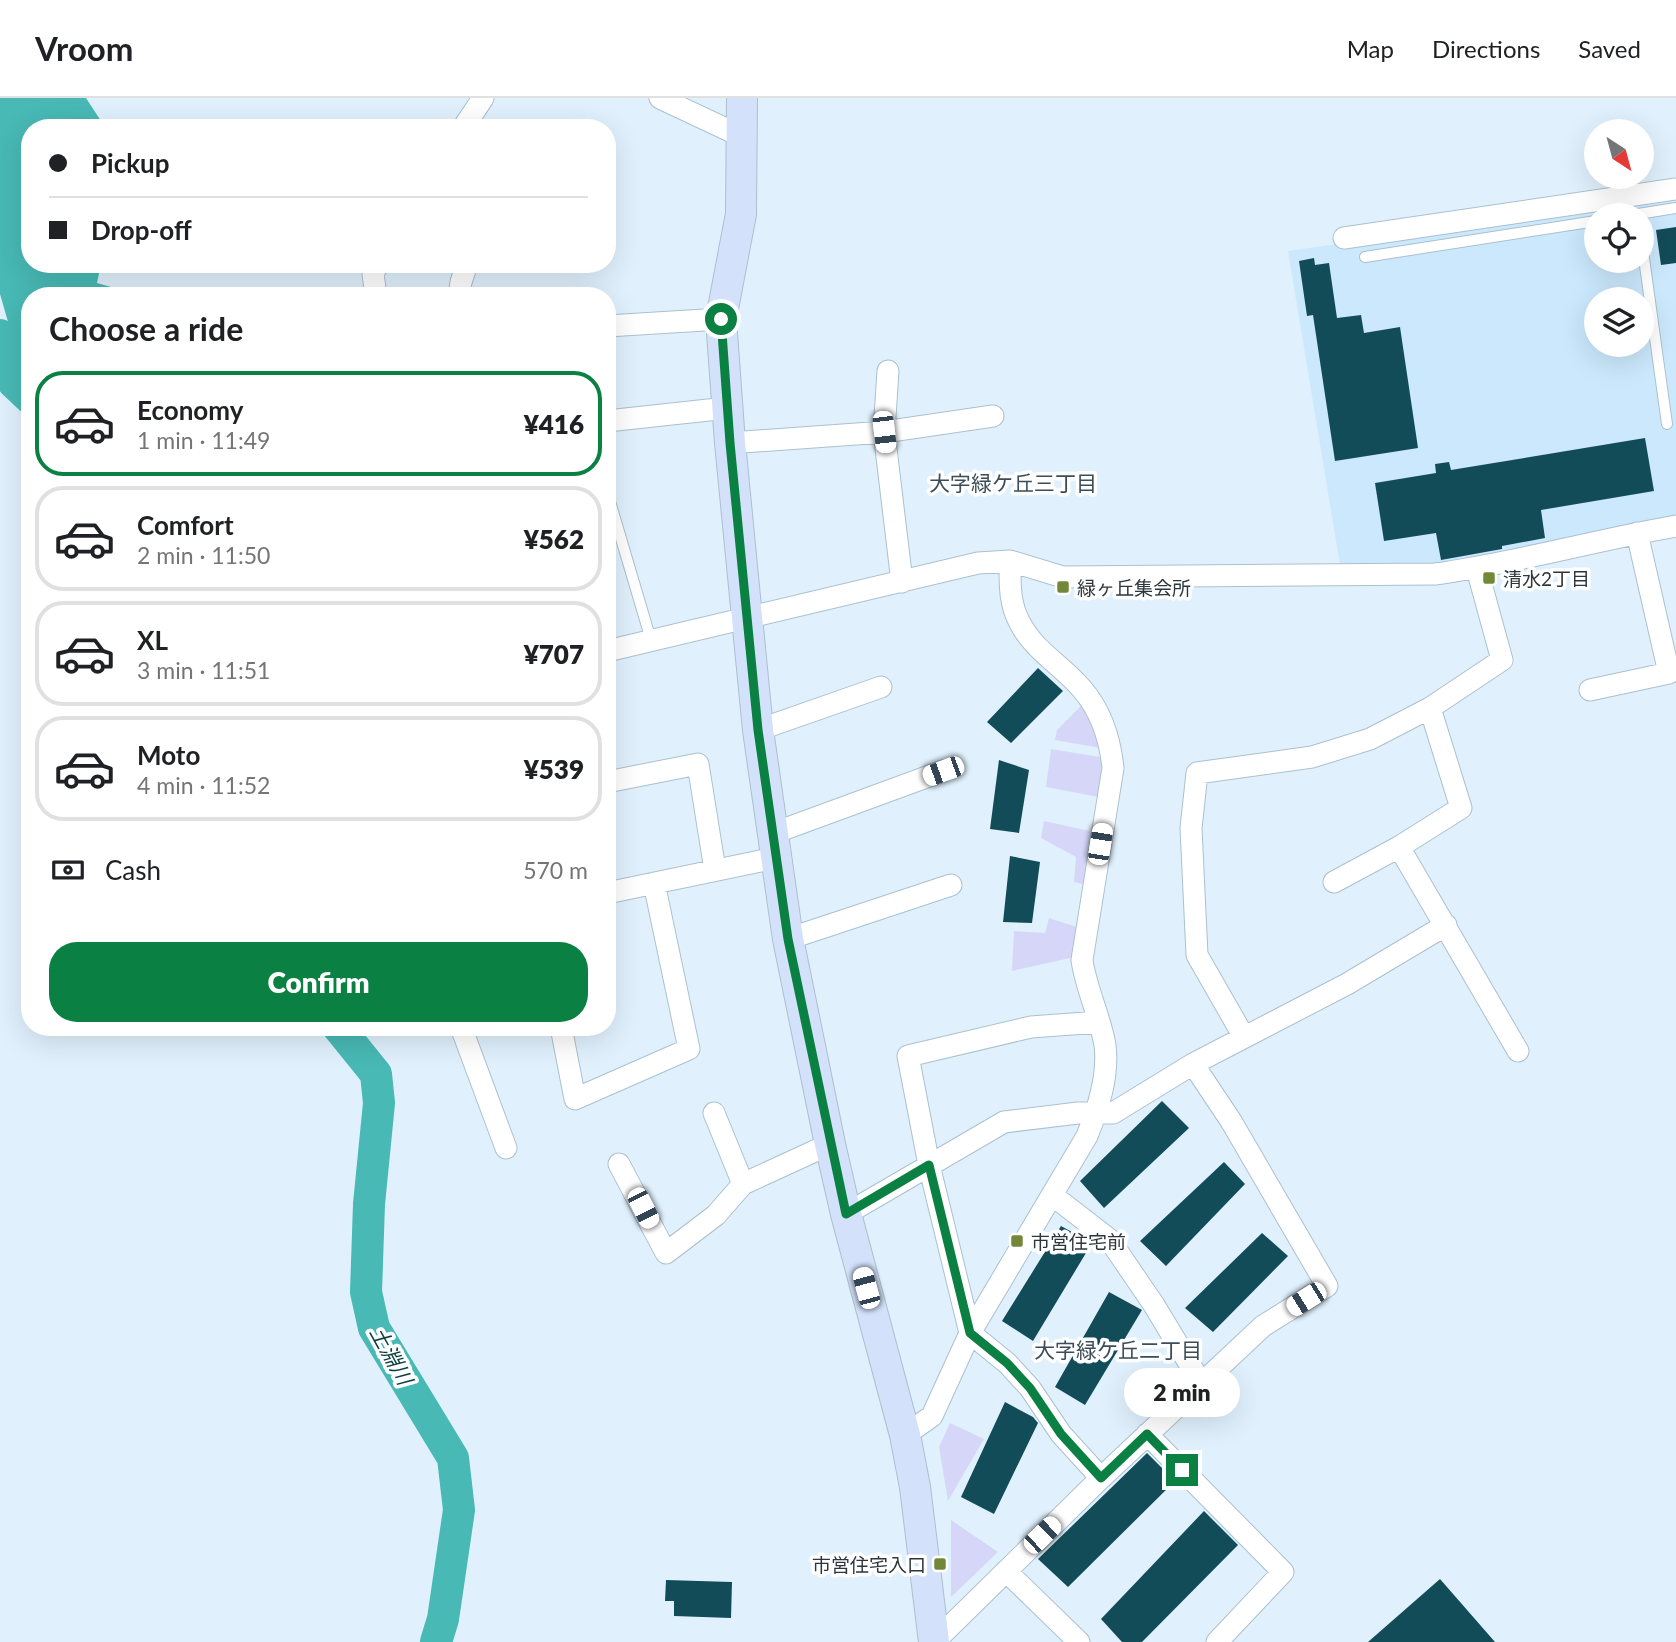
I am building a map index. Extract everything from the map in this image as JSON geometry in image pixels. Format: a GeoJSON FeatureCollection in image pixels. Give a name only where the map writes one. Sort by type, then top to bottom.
{"type":"FeatureCollection","features":[{"type":"Feature","properties":{"kind":"street"},"geometry":{"type":"LineString","coordinates":[[469,119],[483,98]]}},
{"type":"Feature","properties":{"kind":"street"},"geometry":{"type":"LineString","coordinates":[[660,98],[743,137]]}},
{"type":"Feature","properties":{"kind":"street"},"geometry":{"type":"LineString","coordinates":[[742,98],[741,214],[721,319],[730,443],[758,730],[788,939],[830,1144],[905,1435],[915,1487],[934,1642]]}},
{"type":"Feature","properties":{"kind":"street"},"geometry":{"type":"LineString","coordinates":[[1344,238],[1676,189]]}},
{"type":"Feature","properties":{"kind":"street"},"geometry":{"type":"LineString","coordinates":[[616,325],[721,319]]}},
{"type":"Feature","properties":{"kind":"street"},"geometry":{"type":"LineString","coordinates":[[888,371],[884,432],[902,582]]}},
{"type":"Feature","properties":{"kind":"street"},"geometry":{"type":"LineString","coordinates":[[616,420],[727,408]]}},
{"type":"Feature","properties":{"kind":"street"},"geometry":{"type":"LineString","coordinates":[[730,443],[884,432],[993,416]]}},
{"type":"Feature","properties":{"kind":"street"},"geometry":{"type":"LineString","coordinates":[[616,649],[978,563],[1010,561],[1063,577],[1435,574],[1477,569],[1676,526]]}},
{"type":"Feature","properties":{"kind":"street"},"geometry":{"type":"LineString","coordinates":[[1590,690],[1669,673],[1637,533]]}},
{"type":"Feature","properties":{"kind":"street"},"geometry":{"type":"LineString","coordinates":[[905,1435],[932,1416],[970,1333],[1087,1136],[1096,1113],[1105,1072],[1105,1047],[1082,960],[1113,768],[1110,743],[1101,718],[1083,689],[1039,649],[1020,623],[1010,595],[1010,561]]}},
{"type":"Feature","properties":{"kind":"street"},"geometry":{"type":"LineString","coordinates":[[1244,1037],[1198,955],[1191,828],[1197,774],[1312,757],[1370,739],[1430,708],[1502,660],[1477,569]]}},
{"type":"Feature","properties":{"kind":"street"},"geometry":{"type":"LineString","coordinates":[[758,730],[881,687]]}},
{"type":"Feature","properties":{"kind":"street"},"geometry":{"type":"LineString","coordinates":[[1334,882],[1399,847],[1461,807],[1430,708]]}},
{"type":"Feature","properties":{"kind":"street"},"geometry":{"type":"LineString","coordinates":[[616,780],[698,764],[715,870]]}},
{"type":"Feature","properties":{"kind":"street"},"geometry":{"type":"LineString","coordinates":[[616,891],[715,870],[943,771]]}},
{"type":"Feature","properties":{"kind":"street"},"geometry":{"type":"LineString","coordinates":[[1399,847],[1518,1051]]}},
{"type":"Feature","properties":{"kind":"street"},"geometry":{"type":"LineString","coordinates":[[563,1036],[575,1099],[689,1049],[654,883]]}},
{"type":"Feature","properties":{"kind":"street"},"geometry":{"type":"LineString","coordinates":[[788,939],[951,885]]}},
{"type":"Feature","properties":{"kind":"street"},"geometry":{"type":"LineString","coordinates":[[846,1214],[1004,1122],[1078,1113],[1113,1113],[1193,1063],[1347,984],[1446,925]]}},
{"type":"Feature","properties":{"kind":"street"},"geometry":{"type":"LineString","coordinates":[[1099,1022],[1031,1027],[908,1056],[929,1165],[970,1333],[1007,1363],[1030,1388],[1061,1434],[1101,1478]]}},
{"type":"Feature","properties":{"kind":"street"},"geometry":{"type":"LineString","coordinates":[[464,1036],[506,1148]]}},
{"type":"Feature","properties":{"kind":"street"},"geometry":{"type":"LineString","coordinates":[[934,1642],[1101,1478],[1263,1326],[1327,1286],[1267,1180],[1193,1063]]}},
{"type":"Feature","properties":{"kind":"street"},"geometry":{"type":"LineString","coordinates":[[714,1113],[743,1184]]}},
{"type":"Feature","properties":{"kind":"street"},"geometry":{"type":"LineString","coordinates":[[620,1164],[666,1253],[716,1215],[743,1184],[830,1144]]}},
{"type":"Feature","properties":{"kind":"street"},"geometry":{"type":"LineString","coordinates":[[1052,1195],[1109,1240],[1202,1382]]}},
{"type":"Feature","properties":{"kind":"street"},"geometry":{"type":"LineString","coordinates":[[1147,1434],[1283,1572],[1217,1642]]}},
{"type":"Feature","properties":{"kind":"street"},"geometry":{"type":"LineString","coordinates":[[1006,1572],[1079,1642]]}},
{"type":"Feature","properties":{"kind":"lane"},"geometry":{"type":"LineString","coordinates":[[1654,212],[1676,208]]}},
{"type":"Feature","properties":{"kind":"lane"},"geometry":{"type":"LineString","coordinates":[[1365,257],[1584,223]]}},
{"type":"Feature","properties":{"kind":"lane"},"geometry":{"type":"LineString","coordinates":[[1646,273],[1667,424]]}},
{"type":"Feature","properties":{"kind":"lane"},"geometry":{"type":"LineString","coordinates":[[616,521],[652,640]]}},
{"type":"Feature","properties":{"kind":"shaded area"},"geometry":{"type":"Polygon","coordinates":[[[0,98],[86,98],[100,119],[21,119],[21,273],[99,273],[97,283],[111,287],[21,287],[21,367],[0,294],[0,98]]]}},
{"type":"Feature","properties":{"kind":"shaded area"},"geometry":{"type":"Polygon","coordinates":[[[1676,196],[1676,516],[1444,565],[1340,565],[1288,251],[1584,209],[1584,273],[1654,273],[1654,203],[1627,203],[1676,196]]]}},
{"type":"Feature","properties":{"kind":"shaded area"},"geometry":{"type":"Polygon","coordinates":[[[1084,703],[1106,749],[1055,740],[1057,730],[1084,703]]]}},
{"type":"Feature","properties":{"kind":"shaded area"},"geometry":{"type":"Polygon","coordinates":[[[1051,749],[1106,758],[1104,798],[1046,787],[1051,749]]]}},
{"type":"Feature","properties":{"kind":"shaded area"},"geometry":{"type":"Polygon","coordinates":[[[1044,821],[1099,833],[1091,886],[1074,882],[1076,857],[1041,838],[1044,821]]]}},
{"type":"Feature","properties":{"kind":"shaded area"},"geometry":{"type":"Polygon","coordinates":[[[1049,918],[1080,928],[1075,957],[1012,971],[1014,931],[1045,933],[1049,918]]]}},
{"type":"Feature","properties":{"kind":"shaded area"},"geometry":{"type":"Polygon","coordinates":[[[950,1423],[984,1439],[948,1501],[939,1447],[950,1423]]]}},
{"type":"Feature","properties":{"kind":"shaded area"},"geometry":{"type":"Polygon","coordinates":[[[951,1520],[998,1552],[951,1597],[951,1520]]]}},
{"type":"Feature","properties":{"kind":"building"},"geometry":{"type":"Polygon","coordinates":[[[1676,227],[1676,263],[1661,265],[1656,230],[1676,227]]]}},
{"type":"Feature","properties":{"kind":"building"},"geometry":{"type":"Polygon","coordinates":[[[1314,258],[1315,265],[1329,263],[1337,318],[1361,315],[1364,333],[1400,327],[1418,448],[1335,461],[1313,315],[1307,316],[1299,261],[1314,258]]]}},
{"type":"Feature","properties":{"kind":"building"},"geometry":{"type":"Polygon","coordinates":[[[1645,438],[1654,491],[1541,510],[1545,538],[1441,560],[1436,533],[1384,541],[1375,483],[1436,473],[1435,464],[1449,462],[1451,470],[1645,438]]]}},
{"type":"Feature","properties":{"kind":"building"},"geometry":{"type":"Polygon","coordinates":[[[1038,668],[1063,691],[1011,743],[987,722],[1038,668]]]}},
{"type":"Feature","properties":{"kind":"building"},"geometry":{"type":"Polygon","coordinates":[[[999,760],[1029,770],[1019,833],[990,829],[999,760]]]}},
{"type":"Feature","properties":{"kind":"building"},"geometry":{"type":"Polygon","coordinates":[[[1010,856],[1040,862],[1032,923],[1003,922],[1010,856]]]}},
{"type":"Feature","properties":{"kind":"building"},"geometry":{"type":"Polygon","coordinates":[[[1162,1101],[1189,1128],[1104,1208],[1080,1181],[1162,1101]]]}},
{"type":"Feature","properties":{"kind":"building"},"geometry":{"type":"Polygon","coordinates":[[[1224,1162],[1245,1184],[1166,1266],[1140,1241],[1224,1162]]]}},
{"type":"Feature","properties":{"kind":"building"},"geometry":{"type":"Polygon","coordinates":[[[1061,1226],[1092,1243],[1033,1341],[1002,1321],[1061,1226]]]}},
{"type":"Feature","properties":{"kind":"building"},"geometry":{"type":"Polygon","coordinates":[[[1262,1233],[1288,1256],[1213,1332],[1185,1308],[1262,1233]]]}},
{"type":"Feature","properties":{"kind":"building"},"geometry":{"type":"Polygon","coordinates":[[[1109,1292],[1142,1310],[1085,1405],[1055,1387],[1109,1292]]]}},
{"type":"Feature","properties":{"kind":"building"},"geometry":{"type":"Polygon","coordinates":[[[1005,1402],[1033,1417],[1038,1423],[994,1514],[961,1497],[1005,1402]]]}},
{"type":"Feature","properties":{"kind":"building"},"geometry":{"type":"Polygon","coordinates":[[[1147,1453],[1175,1481],[1068,1587],[1038,1559],[1147,1453]]]}},
{"type":"Feature","properties":{"kind":"building"},"geometry":{"type":"Polygon","coordinates":[[[1204,1511],[1238,1545],[1142,1642],[1122,1642],[1101,1619],[1204,1511]]]}},
{"type":"Feature","properties":{"kind":"building"},"geometry":{"type":"Polygon","coordinates":[[[1440,1579],[1495,1642],[1368,1642],[1440,1579]]]}},
{"type":"Feature","properties":{"kind":"building"},"geometry":{"type":"Polygon","coordinates":[[[666,1580],[732,1582],[731,1618],[674,1616],[674,1601],[665,1601],[666,1580]]]}},
{"type":"Feature","properties":{"kind":"waterway","name":"土淵川"},"geometry":{"type":"LineString","coordinates":[[0,335],[13,382],[21,390]]}},
{"type":"Feature","properties":{"kind":"waterway","name":"土淵川"},"geometry":{"type":"LineString","coordinates":[[345,1036],[376,1074],[379,1103],[369,1204],[366,1292],[374,1328],[453,1458],[459,1510],[443,1619],[436,1642]]}},
{"type":"Feature","properties":{"kind":"place","name":"清水2丁目"},"geometry":{"type":"Point","coordinates":[1489,578]}},
{"type":"Feature","properties":{"kind":"place","name":"緑ヶ丘集会所"},"geometry":{"type":"Point","coordinates":[1063,587]}},
{"type":"Feature","properties":{"kind":"place","name":"市営住宅前"},"geometry":{"type":"Point","coordinates":[1017,1241]}},
{"type":"Feature","properties":{"kind":"place","name":"市営住宅入口"},"geometry":{"type":"Point","coordinates":[940,1564]}},
{"type":"Feature","properties":{"kind":"district","name":"大字緑ケ丘三丁目"},"geometry":{"type":"Point","coordinates":[1013,482]}},
{"type":"Feature","properties":{"kind":"district","name":"大字緑ケ丘二丁目"},"geometry":{"type":"Point","coordinates":[1118,1349]}},
{"type":"Feature","properties":{"kind":"route"},"geometry":{"type":"LineString","coordinates":[[721,319],[730,443],[758,730],[774,833],[775,858],[788,939],[846,1214],[929,1165],[970,1333],[1007,1363],[1030,1388],[1061,1434],[1101,1478],[1147,1434],[1182,1470]]}}]}
